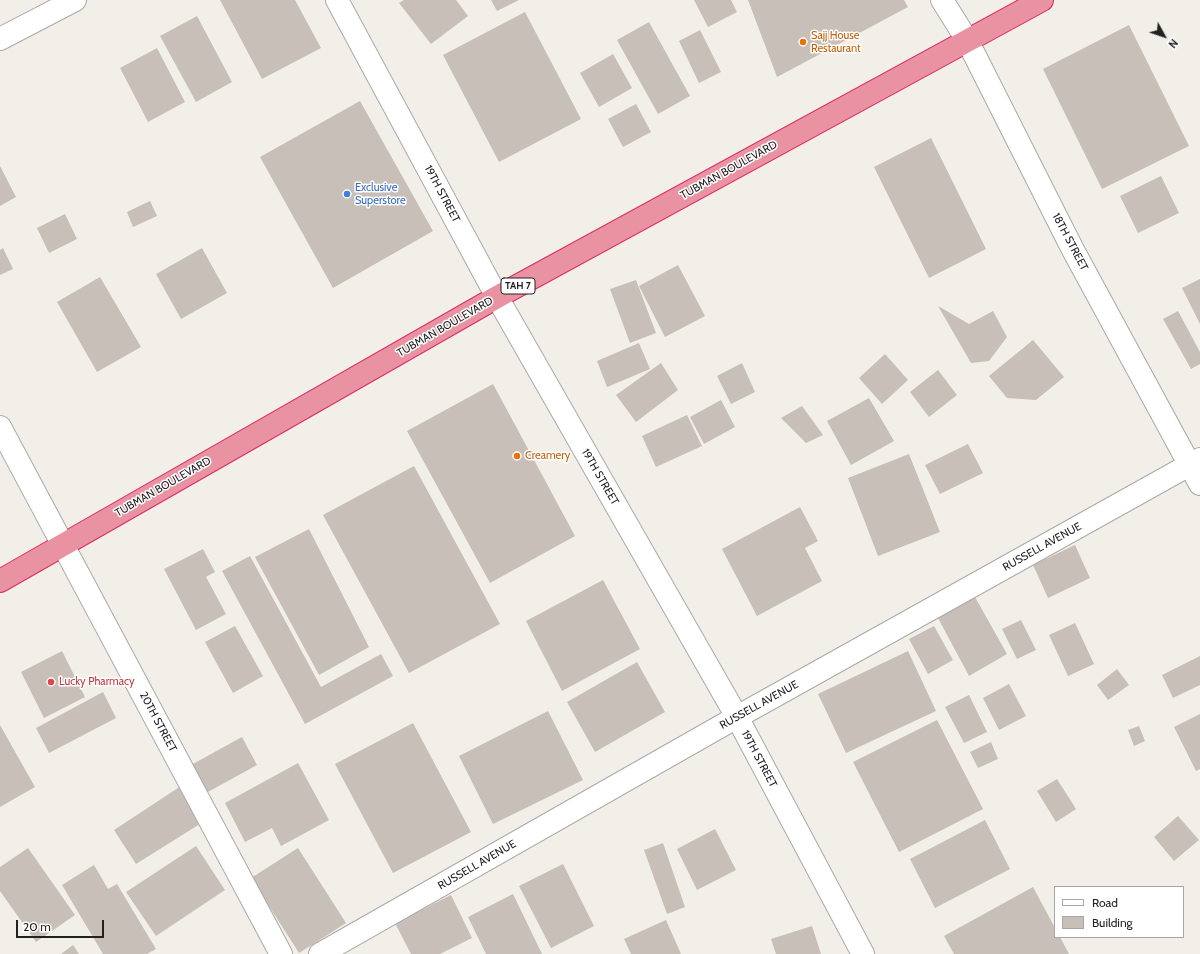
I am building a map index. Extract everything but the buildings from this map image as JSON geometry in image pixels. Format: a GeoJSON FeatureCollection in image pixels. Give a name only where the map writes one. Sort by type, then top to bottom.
{"type":"FeatureCollection","features":[{"type":"Feature","properties":{"kind":"highway","name":"TUBMAN BOULEVARD"},"geometry":{"type":"LineString","coordinates":[[0,581],[497,297],[1042,0]]}},
{"type":"Feature","properties":{"kind":"street"},"geometry":{"type":"LineString","coordinates":[[0,39],[75,0]]}},
{"type":"Feature","properties":{"kind":"street","name":"19TH STREET"},"geometry":{"type":"LineString","coordinates":[[337,0],[497,297],[737,717],[863,954]]}},
{"type":"Feature","properties":{"kind":"street","name":"18TH STREET"},"geometry":{"type":"LineString","coordinates":[[942,0],[967,40],[1072,248],[1195,461],[1200,484]]}},
{"type":"Feature","properties":{"kind":"street","name":"20TH STREET"},"geometry":{"type":"LineString","coordinates":[[0,427],[64,544],[281,954]]}},
{"type":"Feature","properties":{"kind":"street","name":"RUSSELL AVENUE"},"geometry":{"type":"LineString","coordinates":[[320,954],[737,717],[1195,461]]}},
{"type":"Feature","properties":{"kind":"place","name":"Sajj House Restaurant"},"geometry":{"type":"Point","coordinates":[803,42]}},
{"type":"Feature","properties":{"kind":"place","name":"Exclusive Superstore"},"geometry":{"type":"Point","coordinates":[347,194]}},
{"type":"Feature","properties":{"kind":"place","name":"Creamery"},"geometry":{"type":"Point","coordinates":[517,456]}},
{"type":"Feature","properties":{"kind":"place","name":"Lucky Pharmacy"},"geometry":{"type":"Point","coordinates":[51,682]}}]}
